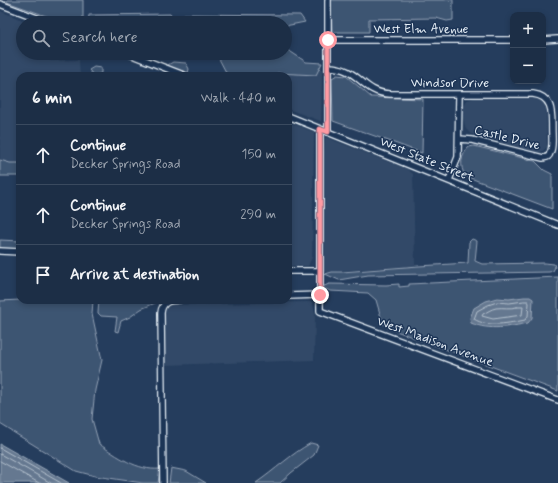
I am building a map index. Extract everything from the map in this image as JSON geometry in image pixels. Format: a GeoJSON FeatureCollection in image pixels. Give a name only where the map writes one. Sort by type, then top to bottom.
{"type":"FeatureCollection","features":[{"type":"Feature","properties":{"kind":"street"},"geometry":{"type":"LineString","coordinates":[[328,0],[328,132]]}},
{"type":"Feature","properties":{"kind":"street"},"geometry":{"type":"LineString","coordinates":[[0,4],[32,16]]}},
{"type":"Feature","properties":{"kind":"street","name":"West Elm Avenue"},"geometry":{"type":"LineString","coordinates":[[328,40],[510,40]]}},
{"type":"Feature","properties":{"kind":"street"},"geometry":{"type":"LineString","coordinates":[[546,40],[558,40]]}},
{"type":"Feature","properties":{"kind":"street"},"geometry":{"type":"LineString","coordinates":[[145,60],[176,72]]}},
{"type":"Feature","properties":{"kind":"street","name":"Windsor Drive"},"geometry":{"type":"LineString","coordinates":[[328,67],[340,68],[351,72],[370,89],[380,93],[533,94],[545,98],[550,105],[552,112],[552,148],[550,155]]}},
{"type":"Feature","properties":{"kind":"street"},"geometry":{"type":"LineString","coordinates":[[449,180],[458,157],[459,94]]}},
{"type":"Feature","properties":{"kind":"street","name":"West State Street"},"geometry":{"type":"LineString","coordinates":[[292,118],[558,225]]}},
{"type":"Feature","properties":{"kind":"street"},"geometry":{"type":"LineString","coordinates":[[292,296],[320,295],[320,129]]}},
{"type":"Feature","properties":{"kind":"street","name":"Castle Drive"},"geometry":{"type":"LineString","coordinates":[[459,139],[472,140],[543,158],[550,155]]}},
{"type":"Feature","properties":{"kind":"street"},"geometry":{"type":"LineString","coordinates":[[0,252],[16,252]]}},
{"type":"Feature","properties":{"kind":"street"},"geometry":{"type":"LineString","coordinates":[[292,271],[320,271]]}},
{"type":"Feature","properties":{"kind":"street","name":"West Madison Avenue"},"geometry":{"type":"LineString","coordinates":[[320,295],[320,311],[558,400]]}},
{"type":"Feature","properties":{"kind":"street"},"geometry":{"type":"LineString","coordinates":[[163,483],[161,310],[166,304]]}},
{"type":"Feature","properties":{"kind":"shaded area"},"geometry":{"type":"Polygon","coordinates":[[[7,0],[83,0],[83,16],[46,16],[7,2],[7,0]]]}},
{"type":"Feature","properties":{"kind":"shaded area"},"geometry":{"type":"Polygon","coordinates":[[[331,0],[453,0],[453,20],[447,21],[436,18],[369,19],[369,32],[332,32],[331,0]]]}},
{"type":"Feature","properties":{"kind":"shaded area"},"geometry":{"type":"Polygon","coordinates":[[[0,11],[16,18],[16,60],[79,60],[80,72],[16,72],[16,167],[0,164],[0,11]]]}},
{"type":"Feature","properties":{"kind":"shaded area"},"geometry":{"type":"Polygon","coordinates":[[[170,14],[171,16],[89,16],[170,14]]]}},
{"type":"Feature","properties":{"kind":"shaded area"},"geometry":{"type":"Polygon","coordinates":[[[184,14],[300,15],[305,22],[292,25],[292,16],[185,16],[184,14]]]}},
{"type":"Feature","properties":{"kind":"shaded area"},"geometry":{"type":"Polygon","coordinates":[[[292,53],[306,62],[322,63],[316,75],[292,74],[292,72],[226,72],[220,60],[292,60],[292,53]]]}},
{"type":"Feature","properties":{"kind":"shaded area"},"geometry":{"type":"Polygon","coordinates":[[[173,62],[186,63],[189,69],[188,72],[185,72],[166,66],[173,62]]]}},
{"type":"Feature","properties":{"kind":"shaded area"},"geometry":{"type":"Polygon","coordinates":[[[94,67],[101,68],[101,72],[91,72],[89,70],[94,67]]]}},
{"type":"Feature","properties":{"kind":"shaded area"},"geometry":{"type":"Polygon","coordinates":[[[278,68],[322,69],[321,121],[292,110],[292,72],[278,72],[278,68]]]}},
{"type":"Feature","properties":{"kind":"shaded area"},"geometry":{"type":"Polygon","coordinates":[[[337,75],[346,76],[371,97],[423,99],[422,153],[333,121],[332,78],[337,75]]]}},
{"type":"Feature","properties":{"kind":"shaded area"},"geometry":{"type":"Polygon","coordinates":[[[531,97],[543,102],[546,109],[547,147],[540,153],[471,134],[466,129],[463,118],[464,105],[467,100],[474,98],[531,97]]]}},
{"type":"Feature","properties":{"kind":"shaded area"},"geometry":{"type":"Polygon","coordinates":[[[292,124],[314,132],[312,257],[308,266],[292,266],[292,124]]]}},
{"type":"Feature","properties":{"kind":"shaded area"},"geometry":{"type":"Polygon","coordinates":[[[325,137],[407,169],[413,174],[415,266],[324,272],[323,166],[325,137]]]}},
{"type":"Feature","properties":{"kind":"shaded area"},"geometry":{"type":"Polygon","coordinates":[[[474,146],[535,161],[544,170],[552,174],[552,209],[465,176],[462,169],[462,157],[469,147],[474,146]]]}},
{"type":"Feature","properties":{"kind":"shaded area"},"geometry":{"type":"Polygon","coordinates":[[[0,160],[16,163],[16,176],[0,176],[0,160]]]}},
{"type":"Feature","properties":{"kind":"shaded area"},"geometry":{"type":"Polygon","coordinates":[[[472,239],[477,241],[475,261],[482,264],[545,263],[554,264],[555,267],[553,271],[549,272],[368,275],[339,280],[325,274],[332,272],[468,263],[469,242],[472,239]]]}},
{"type":"Feature","properties":{"kind":"shaded area"},"geometry":{"type":"Polygon","coordinates":[[[0,240],[16,241],[16,250],[0,249],[0,240]]]}},
{"type":"Feature","properties":{"kind":"shaded area"},"geometry":{"type":"Polygon","coordinates":[[[558,277],[558,391],[388,328],[388,325],[383,324],[376,300],[368,293],[330,291],[322,287],[329,284],[399,284],[399,287],[409,286],[409,284],[558,277]]]}},
{"type":"Feature","properties":{"kind":"shaded area"},"geometry":{"type":"Polygon","coordinates":[[[16,300],[16,304],[93,304],[92,314],[102,360],[95,390],[92,419],[99,444],[120,458],[135,465],[143,468],[160,469],[158,483],[143,483],[95,476],[76,471],[0,424],[0,301],[16,300]]]}},
{"type":"Feature","properties":{"kind":"shaded area"},"geometry":{"type":"Polygon","coordinates":[[[292,302],[312,302],[315,313],[314,360],[165,365],[165,313],[166,308],[172,305],[292,304],[292,302]]]}},
{"type":"Feature","properties":{"kind":"shaded area"},"geometry":{"type":"Polygon","coordinates":[[[99,304],[153,304],[121,321],[118,332],[115,331],[117,317],[101,316],[98,313],[99,304]]]}},
{"type":"Feature","properties":{"kind":"shaded area"},"geometry":{"type":"Polygon","coordinates":[[[311,443],[318,445],[314,455],[280,483],[256,483],[297,452],[311,443]]]}},
{"type":"Feature","properties":{"kind":"shaded area"},"geometry":{"type":"Polygon","coordinates":[[[171,468],[186,471],[206,483],[169,483],[171,468]]]}},
{"type":"Feature","properties":{"kind":"water"},"geometry":{"type":"Polygon","coordinates":[[[530,297],[533,299],[532,318],[528,323],[492,328],[471,323],[470,318],[474,308],[486,301],[497,298],[509,299],[530,297]]]}},
{"type":"Feature","properties":{"kind":"water"},"geometry":{"type":"Polygon","coordinates":[[[0,444],[69,483],[0,483],[0,444]]]}},
{"type":"Feature","properties":{"kind":"route"},"geometry":{"type":"LineString","coordinates":[[320,295],[320,129],[328,132],[328,40]]}}]}
